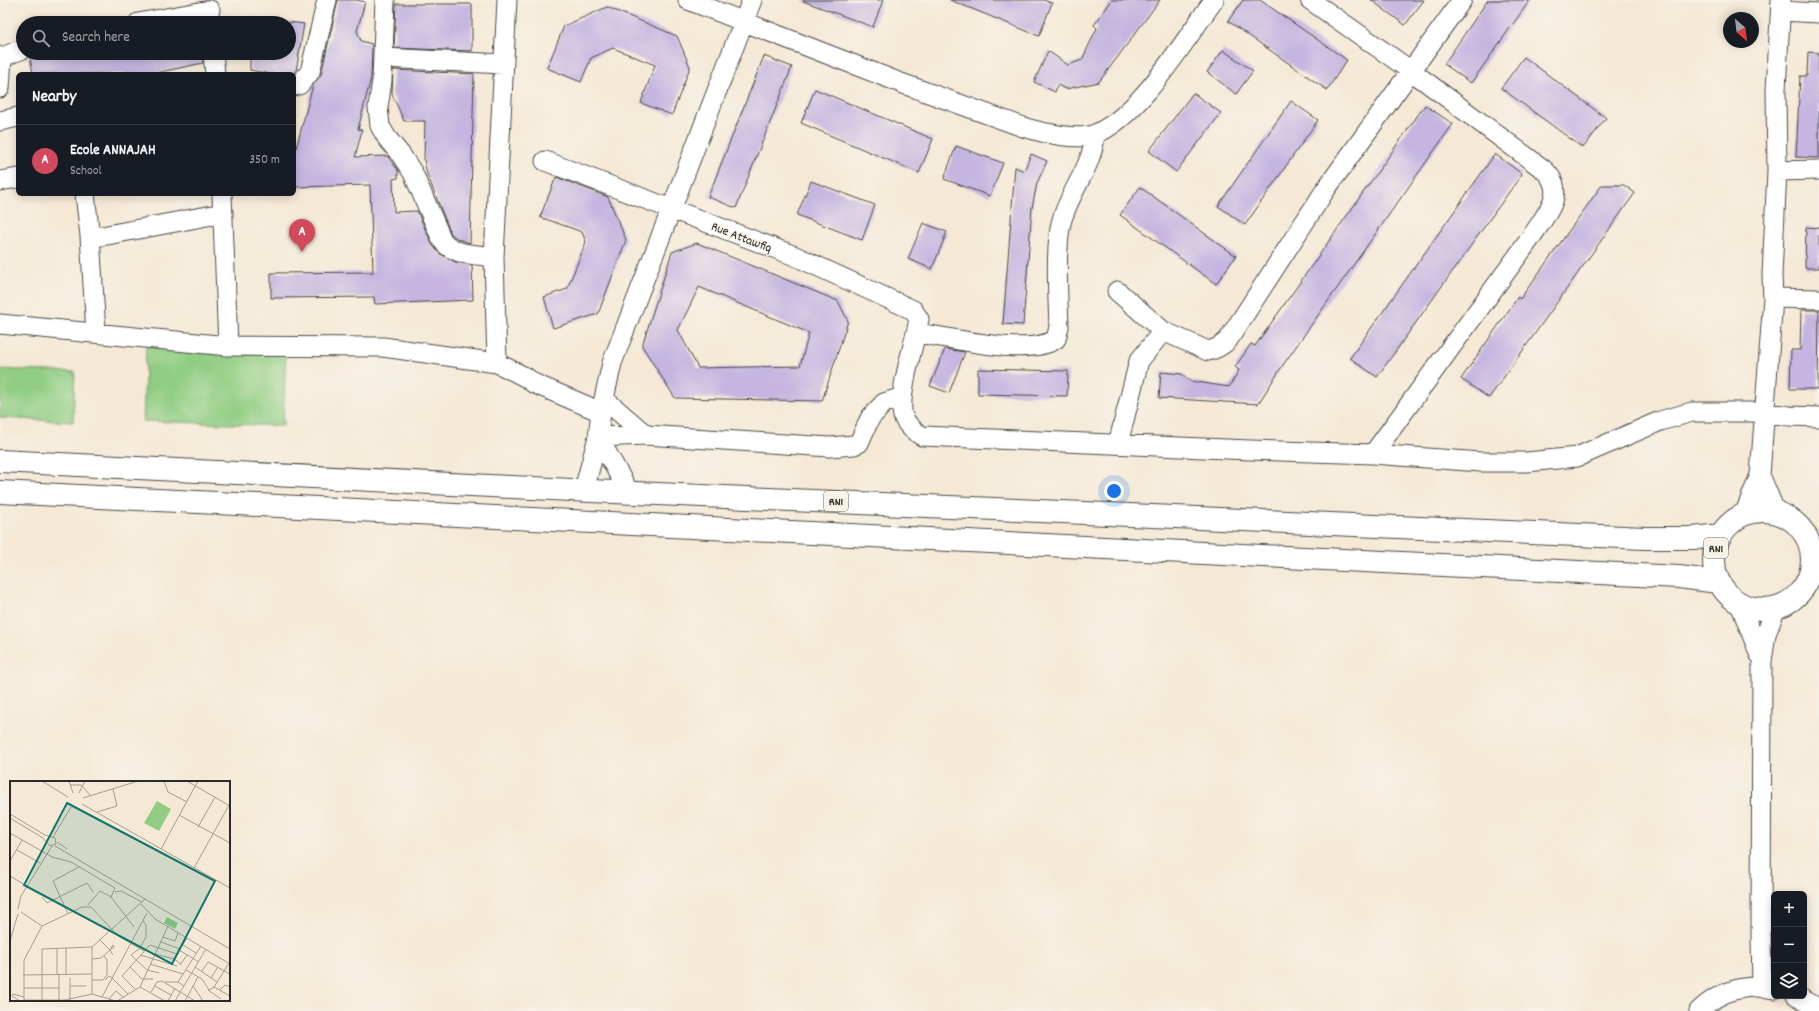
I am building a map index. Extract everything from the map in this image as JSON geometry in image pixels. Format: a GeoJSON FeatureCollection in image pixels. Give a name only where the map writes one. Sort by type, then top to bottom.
{"type":"FeatureCollection","features":[{"type":"Feature","properties":{"kind":"highway","name":"RN1"},"geometry":{"type":"LineString","coordinates":[[0,461],[584,490],[1644,538],[1694,538],[1720,536]]}},
{"type":"Feature","properties":{"kind":"highway"},"geometry":{"type":"LineString","coordinates":[[0,492],[1679,577],[1718,582]]}},
{"type":"Feature","properties":{"kind":"highway","name":"RN1"},"geometry":{"type":"LineString","coordinates":[[1765,511],[1776,513],[1787,517],[1811,535],[1810,543],[1812,562],[1808,581],[1810,590],[1790,602],[1776,608],[1757,610],[1740,604],[1724,591],[1718,582],[1714,570],[1716,546],[1720,536],[1735,520],[1744,515],[1765,511]]}},
{"type":"Feature","properties":{"kind":"street"},"geometry":{"type":"LineString","coordinates":[[296,85],[302,82],[310,72],[327,0]]}},
{"type":"Feature","properties":{"kind":"street"},"geometry":{"type":"LineString","coordinates":[[385,0],[382,81],[378,107],[380,126],[413,173],[442,240],[452,250],[494,257]]}},
{"type":"Feature","properties":{"kind":"street"},"geometry":{"type":"LineString","coordinates":[[497,363],[494,257],[507,0]]}},
{"type":"Feature","properties":{"kind":"street"},"geometry":{"type":"LineString","coordinates":[[688,0],[902,83],[1026,128],[1062,135],[1095,135],[1112,124],[1147,92],[1214,0]]}},
{"type":"Feature","properties":{"kind":"street"},"geometry":{"type":"LineString","coordinates":[[584,490],[598,437],[602,406],[612,363],[752,0]]}},
{"type":"Feature","properties":{"kind":"street"},"geometry":{"type":"LineString","coordinates":[[1310,0],[1410,70],[1543,169],[1551,176],[1555,185],[1556,193],[1553,203],[1530,239],[1374,454]]}},
{"type":"Feature","properties":{"kind":"street"},"geometry":{"type":"LineString","coordinates":[[1117,291],[1163,331],[1208,351],[1215,350],[1228,340],[1326,189],[1410,70],[1462,0]]}},
{"type":"Feature","properties":{"kind":"street"},"geometry":{"type":"LineString","coordinates":[[1744,515],[1760,475],[1772,298],[1777,171],[1776,90],[1781,5],[1819,13]]}},
{"type":"Feature","properties":{"kind":"street"},"geometry":{"type":"LineString","coordinates":[[181,16],[211,11]]}},
{"type":"Feature","properties":{"kind":"street"},"geometry":{"type":"LineString","coordinates":[[0,88],[1,56],[16,51]]}},
{"type":"Feature","properties":{"kind":"street"},"geometry":{"type":"LineString","coordinates":[[383,58],[504,64]]}},
{"type":"Feature","properties":{"kind":"street"},"geometry":{"type":"LineString","coordinates":[[214,60],[215,72]]}},
{"type":"Feature","properties":{"kind":"street"},"geometry":{"type":"LineString","coordinates":[[0,121],[16,117]]}},
{"type":"Feature","properties":{"kind":"street"},"geometry":{"type":"LineString","coordinates":[[1095,135],[1088,162],[1075,187],[1062,222],[1059,250],[1059,326],[1056,339],[1050,343],[1030,346],[1001,346],[974,343],[944,336],[916,333],[902,397],[903,416],[913,431],[922,436],[1374,454],[1481,462],[1527,462],[1568,459],[1595,451],[1660,421],[1683,414],[1699,412],[1764,412],[1789,416],[1819,417]]}},
{"type":"Feature","properties":{"kind":"street","name":"Rue Attawfiq"},"geometry":{"type":"LineString","coordinates":[[545,161],[795,256],[900,303],[916,313],[919,319],[916,333]]}},
{"type":"Feature","properties":{"kind":"street"},"geometry":{"type":"LineString","coordinates":[[1777,171],[1819,170]]}},
{"type":"Feature","properties":{"kind":"street"},"geometry":{"type":"LineString","coordinates":[[0,181],[16,178]]}},
{"type":"Feature","properties":{"kind":"street"},"geometry":{"type":"LineString","coordinates":[[85,196],[90,236],[96,333]]}},
{"type":"Feature","properties":{"kind":"street"},"geometry":{"type":"LineString","coordinates":[[222,196],[228,346]]}},
{"type":"Feature","properties":{"kind":"street"},"geometry":{"type":"LineString","coordinates":[[90,236],[102,236],[223,213]]}},
{"type":"Feature","properties":{"kind":"street"},"geometry":{"type":"LineString","coordinates":[[1772,298],[1819,298]]}},
{"type":"Feature","properties":{"kind":"street"},"geometry":{"type":"LineString","coordinates":[[0,324],[228,346],[383,347],[497,363],[527,378],[533,384],[602,406],[646,435]]}},
{"type":"Feature","properties":{"kind":"street"},"geometry":{"type":"LineString","coordinates":[[1118,444],[1139,361],[1163,331]]}},
{"type":"Feature","properties":{"kind":"street"},"geometry":{"type":"LineString","coordinates":[[598,437],[646,435],[830,447],[854,445],[862,438],[870,418],[884,403],[902,397]]}},
{"type":"Feature","properties":{"kind":"street"},"geometry":{"type":"LineString","coordinates":[[598,437],[629,492]]}},
{"type":"Feature","properties":{"kind":"street"},"geometry":{"type":"LineString","coordinates":[[1760,475],[1776,513]]}},
{"type":"Feature","properties":{"kind":"street"},"geometry":{"type":"LineString","coordinates":[[1740,604],[1762,662]]}},
{"type":"Feature","properties":{"kind":"street"},"geometry":{"type":"LineString","coordinates":[[1699,1011],[1706,1004],[1723,994],[1742,988],[1768,988],[1761,935],[1762,662],[1766,634],[1776,608]]}},
{"type":"Feature","properties":{"kind":"street"},"geometry":{"type":"LineString","coordinates":[[1802,999],[1811,1004],[1817,1011]]}},
{"type":"Feature","properties":{"kind":"green space"},"geometry":{"type":"Polygon","coordinates":[[[146,346],[286,351],[283,426],[143,421],[146,346]]]}},
{"type":"Feature","properties":{"kind":"green space"},"geometry":{"type":"Polygon","coordinates":[[[0,369],[75,372],[73,422],[0,418],[0,369]]]}},
{"type":"Feature","properties":{"kind":"building"},"geometry":{"type":"Polygon","coordinates":[[[338,0],[357,0],[365,2],[357,31],[361,41],[372,44],[371,78],[358,129],[362,130],[355,157],[387,156],[398,170],[398,178],[393,179],[394,212],[417,211],[432,244],[439,253],[455,262],[472,265],[473,300],[375,304],[374,297],[271,298],[271,273],[373,272],[370,185],[296,187],[296,149],[313,85],[321,75],[338,0]]]}},
{"type":"Feature","properties":{"kind":"building"},"geometry":{"type":"Polygon","coordinates":[[[883,0],[873,27],[803,1],[883,0]]]}},
{"type":"Feature","properties":{"kind":"building"},"geometry":{"type":"Polygon","coordinates":[[[950,0],[1043,0],[1052,3],[1039,36],[950,0]]]}},
{"type":"Feature","properties":{"kind":"building"},"geometry":{"type":"Polygon","coordinates":[[[1112,0],[1160,0],[1099,82],[1066,89],[1057,85],[1055,92],[1034,82],[1048,51],[1068,65],[1082,60],[1097,28],[1094,25],[1112,0]]]}},
{"type":"Feature","properties":{"kind":"building"},"geometry":{"type":"Polygon","coordinates":[[[1243,0],[1260,0],[1347,60],[1327,90],[1228,21],[1243,0]]]}},
{"type":"Feature","properties":{"kind":"building"},"geometry":{"type":"Polygon","coordinates":[[[1371,0],[1424,0],[1405,25],[1371,0]]]}},
{"type":"Feature","properties":{"kind":"building"},"geometry":{"type":"Polygon","coordinates":[[[1488,0],[1530,0],[1471,83],[1444,64],[1488,0]]]}},
{"type":"Feature","properties":{"kind":"building"},"geometry":{"type":"Polygon","coordinates":[[[396,4],[472,4],[472,51],[394,48],[396,4]]]}},
{"type":"Feature","properties":{"kind":"building"},"geometry":{"type":"Polygon","coordinates":[[[607,7],[677,36],[690,67],[672,115],[641,103],[655,65],[613,48],[591,58],[581,82],[547,68],[564,26],[607,7]]]}},
{"type":"Feature","properties":{"kind":"building"},"geometry":{"type":"Polygon","coordinates":[[[296,23],[304,24],[295,72],[260,72],[250,70],[250,60],[296,60],[296,23]]]}},
{"type":"Feature","properties":{"kind":"building"},"geometry":{"type":"Polygon","coordinates":[[[1223,50],[1253,71],[1236,94],[1207,72],[1223,50]]]}},
{"type":"Feature","properties":{"kind":"building"},"geometry":{"type":"Polygon","coordinates":[[[1808,52],[1819,53],[1819,158],[1796,157],[1800,76],[1807,76],[1808,52]]]}},
{"type":"Feature","properties":{"kind":"building"},"geometry":{"type":"Polygon","coordinates":[[[764,56],[792,67],[736,208],[708,197],[764,56]]]}},
{"type":"Feature","properties":{"kind":"building"},"geometry":{"type":"Polygon","coordinates":[[[1524,57],[1606,118],[1583,148],[1501,88],[1524,57]]]}},
{"type":"Feature","properties":{"kind":"building"},"geometry":{"type":"Polygon","coordinates":[[[31,60],[203,60],[203,63],[160,72],[33,72],[31,60]]]}},
{"type":"Feature","properties":{"kind":"building"},"geometry":{"type":"Polygon","coordinates":[[[393,70],[474,74],[470,243],[458,239],[451,234],[427,174],[424,160],[425,121],[404,121],[392,94],[393,70]]]}},
{"type":"Feature","properties":{"kind":"building"},"geometry":{"type":"Polygon","coordinates":[[[815,89],[933,139],[919,173],[801,123],[815,89]]]}},
{"type":"Feature","properties":{"kind":"building"},"geometry":{"type":"Polygon","coordinates":[[[1193,93],[1221,113],[1176,172],[1149,151],[1193,93]]]}},
{"type":"Feature","properties":{"kind":"building"},"geometry":{"type":"Polygon","coordinates":[[[1291,101],[1318,120],[1245,225],[1218,206],[1291,101]]]}},
{"type":"Feature","properties":{"kind":"building"},"geometry":{"type":"Polygon","coordinates":[[[1425,105],[1453,124],[1283,365],[1258,404],[1159,398],[1161,372],[1182,374],[1190,381],[1229,387],[1239,370],[1235,367],[1251,344],[1255,346],[1425,105]]]}},
{"type":"Feature","properties":{"kind":"building"},"geometry":{"type":"Polygon","coordinates":[[[956,146],[1003,163],[990,196],[944,179],[956,146]]]}},
{"type":"Feature","properties":{"kind":"building"},"geometry":{"type":"Polygon","coordinates":[[[1031,154],[1047,161],[1037,183],[1032,208],[1023,325],[1003,324],[1015,167],[1024,171],[1031,154]]]}},
{"type":"Feature","properties":{"kind":"building"},"geometry":{"type":"Polygon","coordinates":[[[1495,154],[1522,174],[1377,377],[1350,358],[1495,154]]]}},
{"type":"Feature","properties":{"kind":"building"},"geometry":{"type":"Polygon","coordinates":[[[556,177],[608,197],[626,240],[598,314],[553,328],[544,297],[567,289],[586,242],[582,232],[540,217],[556,177]]]}},
{"type":"Feature","properties":{"kind":"building"},"geometry":{"type":"Polygon","coordinates":[[[811,181],[875,205],[862,240],[797,215],[811,181]]]}},
{"type":"Feature","properties":{"kind":"building"},"geometry":{"type":"Polygon","coordinates":[[[1602,185],[1624,185],[1635,193],[1489,398],[1461,379],[1518,297],[1520,299],[1602,185]]]}},
{"type":"Feature","properties":{"kind":"building"},"geometry":{"type":"Polygon","coordinates":[[[1140,187],[1236,256],[1216,284],[1120,215],[1140,187]]]}},
{"type":"Feature","properties":{"kind":"building"},"geometry":{"type":"Polygon","coordinates":[[[923,223],[947,232],[932,269],[908,259],[923,223]]]}},
{"type":"Feature","properties":{"kind":"building"},"geometry":{"type":"Polygon","coordinates":[[[1806,227],[1819,228],[1819,268],[1805,268],[1806,227]]]}},
{"type":"Feature","properties":{"kind":"building"},"geometry":{"type":"Polygon","coordinates":[[[697,243],[838,301],[848,321],[822,401],[675,398],[642,346],[672,252],[697,243]],[[699,287],[678,330],[698,368],[800,366],[809,333],[699,287]]]}},
{"type":"Feature","properties":{"kind":"building"},"geometry":{"type":"Polygon","coordinates":[[[1801,310],[1819,310],[1818,389],[1790,389],[1791,350],[1800,350],[1801,310]]]}},
{"type":"Feature","properties":{"kind":"building"},"geometry":{"type":"Polygon","coordinates":[[[945,349],[965,352],[949,393],[930,386],[945,349]]]}},
{"type":"Feature","properties":{"kind":"building"},"geometry":{"type":"Polygon","coordinates":[[[978,369],[1068,371],[1067,396],[978,394],[978,369]]]}},
{"type":"Feature","properties":{"kind":"place","name":"Ecole ANNAJAH"},"geometry":{"type":"Point","coordinates":[302,252]}}]}
